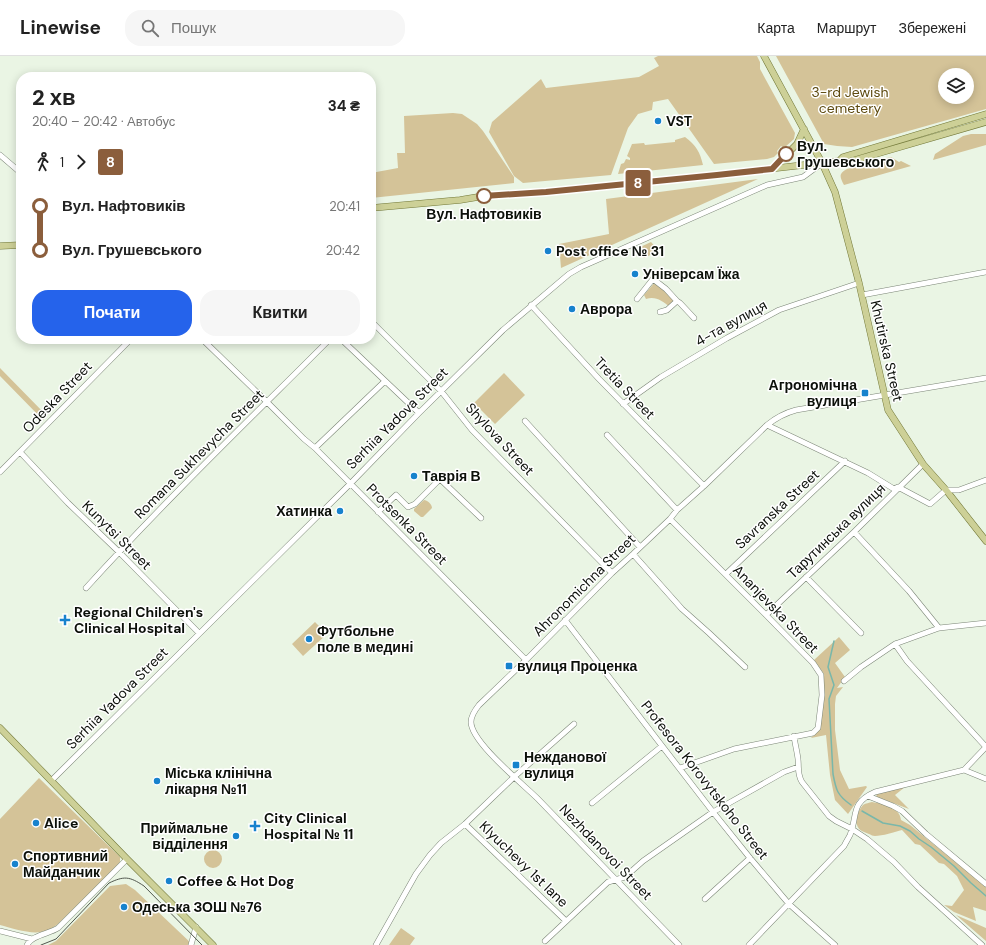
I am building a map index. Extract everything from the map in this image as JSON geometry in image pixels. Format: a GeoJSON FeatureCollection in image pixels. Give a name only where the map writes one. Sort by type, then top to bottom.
{"type":"FeatureCollection","features":[{"type":"Feature","properties":{"kind":"main road","name":"Khutirska Street"},"geometry":{"type":"LineString","coordinates":[[764,56],[822,163],[835,192],[862,295],[888,410],[923,464],[946,490],[986,541]]}},
{"type":"Feature","properties":{"kind":"main road"},"geometry":{"type":"LineString","coordinates":[[839,161],[843,157],[986,114]]}},
{"type":"Feature","properties":{"kind":"main road"},"geometry":{"type":"LineString","coordinates":[[376,208],[460,200],[484,196],[546,192],[702,177],[839,161],[846,163],[986,122]]}},
{"type":"Feature","properties":{"kind":"main road"},"geometry":{"type":"LineString","coordinates":[[772,169],[797,144],[804,129]]}},
{"type":"Feature","properties":{"kind":"main road"},"geometry":{"type":"LineString","coordinates":[[0,246],[16,245]]}},
{"type":"Feature","properties":{"kind":"main road"},"geometry":{"type":"LineString","coordinates":[[0,728],[127,859],[214,945]]}},
{"type":"Feature","properties":{"kind":"street"},"geometry":{"type":"LineString","coordinates":[[0,155],[16,169]]}},
{"type":"Feature","properties":{"kind":"street","name":"Serhiia Yadova Street"},"geometry":{"type":"LineString","coordinates":[[51,781],[503,330],[569,274],[581,267],[766,185],[803,177],[822,163]]}},
{"type":"Feature","properties":{"kind":"street"},"geometry":{"type":"LineString","coordinates":[[862,295],[986,272]]}},
{"type":"Feature","properties":{"kind":"street"},"geometry":{"type":"LineString","coordinates":[[637,299],[653,279],[669,292],[694,318]]}},
{"type":"Feature","properties":{"kind":"street","name":"4-та вулиця"},"geometry":{"type":"LineString","coordinates":[[623,404],[668,373],[727,338],[779,310],[859,283]]}},
{"type":"Feature","properties":{"kind":"street"},"geometry":{"type":"LineString","coordinates":[[660,312],[667,310],[677,301]]}},
{"type":"Feature","properties":{"kind":"street","name":"Tretia Street"},"geometry":{"type":"LineString","coordinates":[[531,305],[623,404],[704,486]]}},
{"type":"Feature","properties":{"kind":"street","name":"Shylova Street"},"geometry":{"type":"LineString","coordinates":[[376,326],[441,391],[472,430],[612,573]]}},
{"type":"Feature","properties":{"kind":"street","name":"Odeska Street"},"geometry":{"type":"LineString","coordinates":[[0,472],[126,344]]}},
{"type":"Feature","properties":{"kind":"street","name":"Protsenka Street"},"geometry":{"type":"LineString","coordinates":[[207,344],[315,448],[526,660]]}},
{"type":"Feature","properties":{"kind":"street","name":"Romana Sukhevycha Street"},"geometry":{"type":"LineString","coordinates":[[86,588],[119,552],[325,344]]}},
{"type":"Feature","properties":{"kind":"street"},"geometry":{"type":"LineString","coordinates":[[346,344],[419,413]]}},
{"type":"Feature","properties":{"kind":"street","name":"Ahronomichna Street"},"geometry":{"type":"LineString","coordinates":[[514,777],[482,744],[474,732],[471,721],[475,710],[612,573],[767,425],[786,412],[986,378]]}},
{"type":"Feature","properties":{"kind":"street"},"geometry":{"type":"LineString","coordinates":[[315,448],[385,381]]}},
{"type":"Feature","properties":{"kind":"street"},"geometry":{"type":"LineString","coordinates":[[524,421],[640,547]]}},
{"type":"Feature","properties":{"kind":"street","name":"Savranska Street"},"geometry":{"type":"LineString","coordinates":[[767,425],[868,472],[894,489],[898,487],[930,504],[946,490]]}},
{"type":"Feature","properties":{"kind":"street"},"geometry":{"type":"LineString","coordinates":[[607,435],[677,510]]}},
{"type":"Feature","properties":{"kind":"street","name":"Kunytsi Street"},"geometry":{"type":"LineString","coordinates":[[20,452],[68,503],[199,633]]}},
{"type":"Feature","properties":{"kind":"street","name":"Savranska Street"},"geometry":{"type":"LineString","coordinates":[[726,574],[845,461]]}},
{"type":"Feature","properties":{"kind":"street","name":"Тарутинська вулиця"},"geometry":{"type":"LineString","coordinates":[[766,615],[923,464]]}},
{"type":"Feature","properties":{"kind":"street"},"geometry":{"type":"LineString","coordinates":[[378,512],[396,494],[408,507],[415,504],[440,479],[481,518]]}},
{"type":"Feature","properties":{"kind":"street"},"geometry":{"type":"LineString","coordinates":[[946,490],[959,490],[986,480]]}},
{"type":"Feature","properties":{"kind":"street","name":"Ananjevska Street"},"geometry":{"type":"LineString","coordinates":[[670,519],[766,615],[822,675],[822,695],[818,728],[813,733],[794,736]]}},
{"type":"Feature","properties":{"kind":"street"},"geometry":{"type":"LineString","coordinates":[[854,532],[909,591],[938,628]]}},
{"type":"Feature","properties":{"kind":"street"},"geometry":{"type":"LineString","coordinates":[[633,554],[682,609],[709,632],[745,667]]}},
{"type":"Feature","properties":{"kind":"street"},"geometry":{"type":"LineString","coordinates":[[806,577],[861,633]]}},
{"type":"Feature","properties":{"kind":"street","name":"Profesora Korovytskoho Street"},"geometry":{"type":"LineString","coordinates":[[565,620],[750,858],[789,904],[835,945]]}},
{"type":"Feature","properties":{"kind":"street"},"geometry":{"type":"LineString","coordinates":[[844,681],[861,666],[896,644],[938,628],[986,623]]}},
{"type":"Feature","properties":{"kind":"street"},"geometry":{"type":"LineString","coordinates":[[749,945],[844,846],[852,829],[857,807],[862,800],[875,792],[964,770],[986,747],[907,661],[896,644]]}},
{"type":"Feature","properties":{"kind":"street"},"geometry":{"type":"LineString","coordinates":[[376,945],[400,902],[430,855],[441,843],[465,824],[514,777],[574,724]]}},
{"type":"Feature","properties":{"kind":"street"},"geometry":{"type":"LineString","coordinates":[[680,768],[734,749],[794,736],[798,758],[798,774],[802,782],[826,813],[836,821],[867,839],[894,862],[918,888],[982,945]]}},
{"type":"Feature","properties":{"kind":"street"},"geometry":{"type":"LineString","coordinates":[[592,803],[662,746]]}},
{"type":"Feature","properties":{"kind":"street"},"geometry":{"type":"LineString","coordinates":[[545,941],[606,884],[625,877],[643,861],[713,812],[784,772],[798,766]]}},
{"type":"Feature","properties":{"kind":"street"},"geometry":{"type":"LineString","coordinates":[[964,770],[986,779]]}},
{"type":"Feature","properties":{"kind":"street","name":"Nezhdanovoi Street"},"geometry":{"type":"LineString","coordinates":[[514,777],[538,799],[679,945]]}},
{"type":"Feature","properties":{"kind":"street"},"geometry":{"type":"LineString","coordinates":[[868,796],[893,806],[902,812],[986,884]]}},
{"type":"Feature","properties":{"kind":"street","name":"Klyuchevy 1st lane"},"geometry":{"type":"LineString","coordinates":[[465,824],[566,922]]}},
{"type":"Feature","properties":{"kind":"street"},"geometry":{"type":"LineString","coordinates":[[705,899],[750,858]]}},
{"type":"Feature","properties":{"kind":"street"},"geometry":{"type":"LineString","coordinates":[[27,945],[32,939],[52,932],[58,928],[127,859]]}},
{"type":"Feature","properties":{"kind":"street"},"geometry":{"type":"LineString","coordinates":[[191,945],[196,927]]}},
{"type":"Feature","properties":{"kind":"street"},"geometry":{"type":"LineString","coordinates":[[0,931],[32,939]]}},
{"type":"Feature","properties":{"kind":"green space"},"geometry":{"type":"Polygon","coordinates":[[[658,56],[757,56],[760,62],[760,69],[795,133],[794,139],[784,148],[781,146],[777,151],[778,153],[774,157],[714,164],[668,99],[653,102],[652,110],[638,114],[628,128],[611,175],[523,183],[514,176],[489,132],[492,122],[541,79],[546,88],[639,77],[659,66],[654,58],[658,56]]]}},
{"type":"Feature","properties":{"kind":"green space","name":"3-rd Jewish cemetery"},"geometry":{"type":"Polygon","coordinates":[[[776,56],[986,56],[986,109],[852,147],[824,144],[776,56]]]}},
{"type":"Feature","properties":{"kind":"green space"},"geometry":{"type":"Polygon","coordinates":[[[453,113],[462,114],[477,124],[483,131],[514,177],[514,183],[376,197],[376,172],[398,168],[397,153],[405,153],[404,116],[453,113]]]}},
{"type":"Feature","properties":{"kind":"green space"},"geometry":{"type":"Polygon","coordinates":[[[971,134],[986,134],[986,145],[933,160],[935,154],[963,136],[971,134]]]}},
{"type":"Feature","properties":{"kind":"green space"},"geometry":{"type":"Polygon","coordinates":[[[685,137],[697,149],[703,165],[618,174],[621,164],[624,163],[626,159],[630,160],[627,156],[632,144],[644,143],[645,145],[675,142],[675,140],[685,137]]]}},
{"type":"Feature","properties":{"kind":"green space"},"geometry":{"type":"Polygon","coordinates":[[[891,157],[899,162],[901,161],[911,166],[844,185],[841,174],[847,169],[891,157]]]}},
{"type":"Feature","properties":{"kind":"green space"},"geometry":{"type":"Polygon","coordinates":[[[758,179],[561,268],[559,244],[609,234],[606,199],[758,179]]]}},
{"type":"Feature","properties":{"kind":"green space"},"geometry":{"type":"Polygon","coordinates":[[[651,242],[659,251],[644,258],[636,249],[651,242]]]}},
{"type":"Feature","properties":{"kind":"green space"},"geometry":{"type":"Polygon","coordinates":[[[656,281],[675,299],[670,307],[662,301],[656,299],[646,299],[644,295],[656,281]]]}},
{"type":"Feature","properties":{"kind":"green space"},"geometry":{"type":"Polygon","coordinates":[[[0,368],[47,416],[43,420],[0,376],[0,368]]]}},
{"type":"Feature","properties":{"kind":"green space"},"geometry":{"type":"Polygon","coordinates":[[[504,373],[525,395],[495,424],[474,403],[504,373]]]}},
{"type":"Feature","properties":{"kind":"green space"},"geometry":{"type":"Polygon","coordinates":[[[424,500],[429,502],[432,508],[423,517],[421,517],[414,511],[414,509],[424,500]]]}},
{"type":"Feature","properties":{"kind":"green space","name":"Футбольне поле в медині"},"geometry":{"type":"Polygon","coordinates":[[[315,622],[327,634],[303,656],[292,644],[315,622]]]}},
{"type":"Feature","properties":{"kind":"green space"},"geometry":{"type":"Polygon","coordinates":[[[839,637],[850,650],[835,663],[845,677],[837,688],[843,687],[836,696],[835,704],[835,730],[840,770],[849,789],[867,787],[848,814],[835,800],[830,775],[826,735],[811,738],[820,728],[824,674],[814,660],[839,637]]]}},
{"type":"Feature","properties":{"kind":"green space"},"geometry":{"type":"Polygon","coordinates":[[[39,778],[120,857],[120,862],[117,867],[58,924],[47,931],[31,932],[0,925],[0,819],[39,778]]]}},
{"type":"Feature","properties":{"kind":"green space"},"geometry":{"type":"Polygon","coordinates":[[[905,787],[895,795],[909,809],[877,797],[876,794],[905,787]]]}},
{"type":"Feature","properties":{"kind":"green space"},"geometry":{"type":"Polygon","coordinates":[[[872,802],[886,805],[894,809],[898,812],[901,820],[910,825],[986,887],[986,911],[973,907],[976,921],[954,912],[944,905],[952,906],[964,890],[957,876],[944,864],[939,863],[920,845],[915,844],[902,830],[885,835],[873,836],[859,829],[856,820],[859,812],[863,805],[872,802]]]}},
{"type":"Feature","properties":{"kind":"green space"},"geometry":{"type":"Polygon","coordinates":[[[213,850],[219,853],[222,859],[219,865],[213,868],[207,865],[204,859],[207,853],[213,850]]]}},
{"type":"Feature","properties":{"kind":"green space","name":"Одеська ЗОШ №76"},"geometry":{"type":"Polygon","coordinates":[[[126,884],[135,890],[193,945],[48,945],[56,941],[110,886],[126,884]]]}},
{"type":"Feature","properties":{"kind":"green space"},"geometry":{"type":"Polygon","coordinates":[[[956,915],[986,928],[986,941],[956,915]]]}},
{"type":"Feature","properties":{"kind":"green space"},"geometry":{"type":"Polygon","coordinates":[[[401,928],[415,938],[410,945],[389,945],[401,928]]]}},
{"type":"Feature","properties":{"kind":"waterway"},"geometry":{"type":"LineString","coordinates":[[834,641],[828,667],[834,685],[829,699],[833,774],[838,792],[851,805]]}},
{"type":"Feature","properties":{"kind":"waterway"},"geometry":{"type":"LineString","coordinates":[[862,811],[883,823],[900,826],[910,831],[954,866],[986,896]]}},
{"type":"Feature","properties":{"kind":"tram line"},"geometry":{"type":"LineString","coordinates":[[41,945],[56,939],[109,883],[123,878],[134,880],[144,886],[202,945]]}},
{"type":"Feature","properties":{"kind":"bus line","name":"8"},"geometry":{"type":"LineString","coordinates":[[484,196],[546,192],[772,169],[786,154]]}},
{"type":"Feature","properties":{"kind":"place","name":"VST"},"geometry":{"type":"Point","coordinates":[658,121]}},
{"type":"Feature","properties":{"kind":"place","name":"Вул. Грушевського"},"geometry":{"type":"Point","coordinates":[786,154]}},
{"type":"Feature","properties":{"kind":"place","name":"Вул. Нафтовиків"},"geometry":{"type":"Point","coordinates":[484,196]}},
{"type":"Feature","properties":{"kind":"place","name":"Post office № 31"},"geometry":{"type":"Point","coordinates":[548,251]}},
{"type":"Feature","properties":{"kind":"place","name":"Універсам Їжа"},"geometry":{"type":"Point","coordinates":[635,274]}},
{"type":"Feature","properties":{"kind":"place","name":"Аврора"},"geometry":{"type":"Point","coordinates":[572,309]}},
{"type":"Feature","properties":{"kind":"place","name":"Агрономічна вулиця"},"geometry":{"type":"Point","coordinates":[865,393]}},
{"type":"Feature","properties":{"kind":"place","name":"Таврія В"},"geometry":{"type":"Point","coordinates":[414,476]}},
{"type":"Feature","properties":{"kind":"place","name":"Хатинка"},"geometry":{"type":"Point","coordinates":[340,511]}},
{"type":"Feature","properties":{"kind":"place","name":"Regional Children's Clinical Hospital"},"geometry":{"type":"Point","coordinates":[65,620]}},
{"type":"Feature","properties":{"kind":"place","name":"Футбольне поле в медині"},"geometry":{"type":"Point","coordinates":[309,639]}},
{"type":"Feature","properties":{"kind":"place","name":"вулиця Проценка"},"geometry":{"type":"Point","coordinates":[509,666]}},
{"type":"Feature","properties":{"kind":"place","name":"Нежданової вулиця"},"geometry":{"type":"Point","coordinates":[516,765]}},
{"type":"Feature","properties":{"kind":"place","name":"Міська клінічна лікарня №11"},"geometry":{"type":"Point","coordinates":[157,781]}},
{"type":"Feature","properties":{"kind":"place","name":"Alice"},"geometry":{"type":"Point","coordinates":[36,823]}},
{"type":"Feature","properties":{"kind":"place","name":"City Clinical Hospital № 11"},"geometry":{"type":"Point","coordinates":[255,826]}},
{"type":"Feature","properties":{"kind":"place","name":"Приймальне відділення"},"geometry":{"type":"Point","coordinates":[236,836]}},
{"type":"Feature","properties":{"kind":"place","name":"Спортивний Майданчик"},"geometry":{"type":"Point","coordinates":[15,864]}},
{"type":"Feature","properties":{"kind":"place","name":"Coffee & Hot Dog"},"geometry":{"type":"Point","coordinates":[169,881]}},
{"type":"Feature","properties":{"kind":"place","name":"Одеська ЗОШ №76"},"geometry":{"type":"Point","coordinates":[124,907]}}]}
